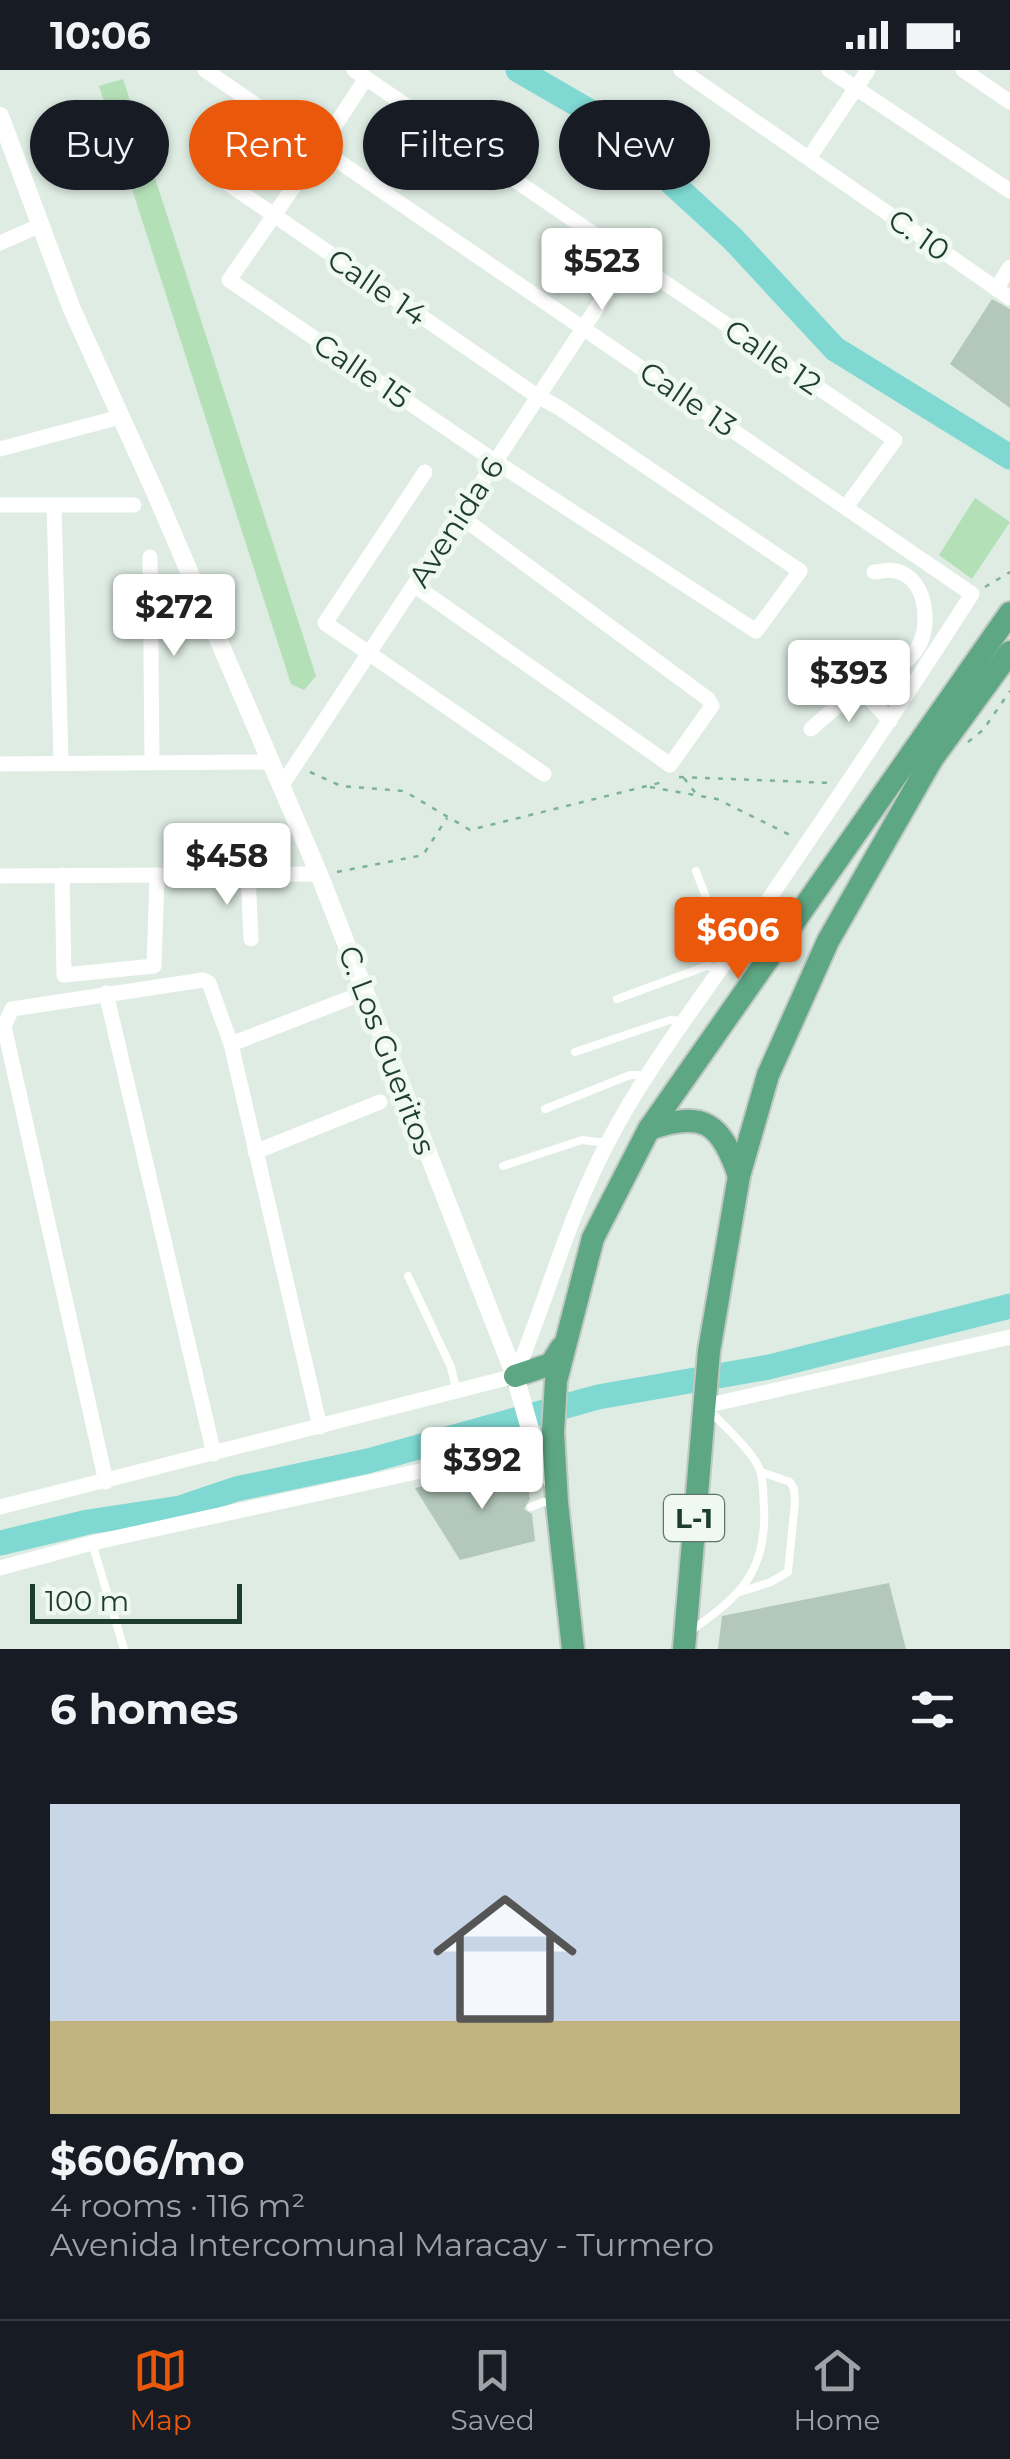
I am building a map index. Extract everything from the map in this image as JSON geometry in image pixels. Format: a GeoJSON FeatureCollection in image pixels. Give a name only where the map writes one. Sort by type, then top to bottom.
{"type":"FeatureCollection","features":[{"type":"Feature","properties":{"kind":"main road"},"geometry":{"type":"LineString","coordinates":[[573,1649],[556,1494],[540,1438],[593,1238],[649,1129],[1010,613]]}},
{"type":"Feature","properties":{"kind":"main road","name":"L-1"},"geometry":{"type":"LineString","coordinates":[[684,1642],[710,1351],[739,1176],[768,1075],[828,941],[932,760],[1010,652]]}},
{"type":"Feature","properties":{"kind":"main road"},"geometry":{"type":"LineString","coordinates":[[649,1129],[694,1118],[713,1126],[730,1149],[739,1176]]}},
{"type":"Feature","properties":{"kind":"main road"},"geometry":{"type":"LineString","coordinates":[[517,1386],[551,1364],[563,1345]]}},
{"type":"Feature","properties":{"kind":"street","name":"Calle 13"},"geometry":{"type":"LineString","coordinates":[[205,70],[249,100]]}},
{"type":"Feature","properties":{"kind":"street","name":"C. 10"},"geometry":{"type":"LineString","coordinates":[[681,70],[1003,293]]}},
{"type":"Feature","properties":{"kind":"street"},"geometry":{"type":"LineString","coordinates":[[829,70],[1010,191]]}},
{"type":"Feature","properties":{"kind":"street"},"geometry":{"type":"LineString","coordinates":[[809,158],[868,70]]}},
{"type":"Feature","properties":{"kind":"street"},"geometry":{"type":"LineString","coordinates":[[962,70],[1010,102]]}},
{"type":"Feature","properties":{"kind":"street"},"geometry":{"type":"LineString","coordinates":[[343,107],[360,74]]}},
{"type":"Feature","properties":{"kind":"street","name":"Calle 12"},"geometry":{"type":"LineString","coordinates":[[360,74],[895,440],[846,508]]}},
{"type":"Feature","properties":{"kind":"street","name":"C. Los Gueritos"},"geometry":{"type":"LineString","coordinates":[[0,116],[71,308],[320,874],[363,993],[540,1438]]}},
{"type":"Feature","properties":{"kind":"street","name":"Calle 13"},"geometry":{"type":"LineString","coordinates":[[343,164],[972,594]]}},
{"type":"Feature","properties":{"kind":"street","name":"Calle 14"},"geometry":{"type":"LineString","coordinates":[[237,190],[800,571],[756,631],[496,462]]}},
{"type":"Feature","properties":{"kind":"street"},"geometry":{"type":"LineString","coordinates":[[274,216],[292,190]]}},
{"type":"Feature","properties":{"kind":"street","name":"Calle 15"},"geometry":{"type":"LineString","coordinates":[[274,216],[229,280],[496,462]]}},
{"type":"Feature","properties":{"kind":"street"},"geometry":{"type":"LineString","coordinates":[[0,243],[41,225]]}},
{"type":"Feature","properties":{"kind":"street","name":"Avenida 6"},"geometry":{"type":"LineString","coordinates":[[282,784],[630,259]]}},
{"type":"Feature","properties":{"kind":"street"},"geometry":{"type":"LineString","coordinates":[[1003,293],[1010,267]]}},
{"type":"Feature","properties":{"kind":"street"},"geometry":{"type":"LineString","coordinates":[[0,449],[120,416]]}},
{"type":"Feature","properties":{"kind":"street"},"geometry":{"type":"LineString","coordinates":[[425,472],[326,622],[544,774]]}},
{"type":"Feature","properties":{"kind":"street"},"geometry":{"type":"LineString","coordinates":[[0,505],[134,506]]}},
{"type":"Feature","properties":{"kind":"street"},"geometry":{"type":"LineString","coordinates":[[54,505],[62,761]]}},
{"type":"Feature","properties":{"kind":"street"},"geometry":{"type":"LineString","coordinates":[[414,585],[670,765],[712,706],[708,699],[460,516]]}},
{"type":"Feature","properties":{"kind":"street"},"geometry":{"type":"LineString","coordinates":[[150,557],[152,760]]}},
{"type":"Feature","properties":{"kind":"street"},"geometry":{"type":"LineString","coordinates":[[810,729],[915,652],[924,634],[920,590],[906,574],[874,572]]}},
{"type":"Feature","properties":{"kind":"street"},"geometry":{"type":"LineString","coordinates":[[0,1507],[458,1394],[517,1386],[565,1236],[607,1143],[647,1075],[848,784],[972,594]]}},
{"type":"Feature","properties":{"kind":"street"},"geometry":{"type":"LineString","coordinates":[[861,689],[890,721]]}},
{"type":"Feature","properties":{"kind":"street"},"geometry":{"type":"LineString","coordinates":[[0,764],[271,762]]}},
{"type":"Feature","properties":{"kind":"street"},"geometry":{"type":"LineString","coordinates":[[248,874],[250,940]]}},
{"type":"Feature","properties":{"kind":"street"},"geometry":{"type":"LineString","coordinates":[[0,876],[320,874]]}},
{"type":"Feature","properties":{"kind":"street"},"geometry":{"type":"LineString","coordinates":[[62,876],[64,975],[154,966],[156,875]]}},
{"type":"Feature","properties":{"kind":"street"},"geometry":{"type":"LineString","coordinates":[[106,1482],[4,1026],[12,1009],[203,980],[209,983],[231,1044],[320,1427]]}},
{"type":"Feature","properties":{"kind":"street"},"geometry":{"type":"LineString","coordinates":[[106,993],[214,1454]]}},
{"type":"Feature","properties":{"kind":"street"},"geometry":{"type":"LineString","coordinates":[[231,1044],[363,993]]}},
{"type":"Feature","properties":{"kind":"street"},"geometry":{"type":"LineString","coordinates":[[256,1152],[380,1102]]}},
{"type":"Feature","properties":{"kind":"street"},"geometry":{"type":"LineString","coordinates":[[706,1397],[1010,1337]]}},
{"type":"Feature","properties":{"kind":"street"},"geometry":{"type":"LineString","coordinates":[[0,1568],[540,1438]]}},
{"type":"Feature","properties":{"kind":"lane"},"geometry":{"type":"LineString","coordinates":[[696,871],[720,934],[732,953]]}},
{"type":"Feature","properties":{"kind":"lane"},"geometry":{"type":"LineString","coordinates":[[617,998],[707,966],[720,968]]}},
{"type":"Feature","properties":{"kind":"lane"},"geometry":{"type":"LineString","coordinates":[[575,1052],[670,1020],[684,1021]]}},
{"type":"Feature","properties":{"kind":"lane"},"geometry":{"type":"LineString","coordinates":[[545,1109],[630,1075],[647,1075]]}},
{"type":"Feature","properties":{"kind":"lane"},"geometry":{"type":"LineString","coordinates":[[502,1166],[582,1140],[607,1143]]}},
{"type":"Feature","properties":{"kind":"lane"},"geometry":{"type":"LineString","coordinates":[[408,1276],[458,1394]]}},
{"type":"Feature","properties":{"kind":"lane"},"geometry":{"type":"LineString","coordinates":[[684,1642],[748,1582],[759,1560],[764,1519],[760,1472],[706,1397]]}},
{"type":"Feature","properties":{"kind":"lane"},"geometry":{"type":"LineString","coordinates":[[738,1592],[788,1572],[792,1557],[794,1489],[790,1482],[760,1472]]}},
{"type":"Feature","properties":{"kind":"lane"},"geometry":{"type":"LineString","coordinates":[[531,1507],[556,1494]]}},
{"type":"Feature","properties":{"kind":"lane"},"geometry":{"type":"LineString","coordinates":[[92,1543],[124,1649]]}},
{"type":"Feature","properties":{"kind":"path"},"geometry":{"type":"LineString","coordinates":[[972,594],[1010,572]]}},
{"type":"Feature","properties":{"kind":"path"},"geometry":{"type":"LineString","coordinates":[[960,749],[982,730],[1010,691]]}},
{"type":"Feature","properties":{"kind":"path"},"geometry":{"type":"LineString","coordinates":[[295,765],[341,786],[404,791],[470,830],[683,776],[848,784]]}},
{"type":"Feature","properties":{"kind":"path"},"geometry":{"type":"LineString","coordinates":[[683,776],[698,796]]}},
{"type":"Feature","properties":{"kind":"path"},"geometry":{"type":"LineString","coordinates":[[645,786],[716,800],[807,843]]}},
{"type":"Feature","properties":{"kind":"path"},"geometry":{"type":"LineString","coordinates":[[320,874],[423,855],[447,816]]}},
{"type":"Feature","properties":{"kind":"green space"},"geometry":{"type":"Polygon","coordinates":[[[123,79],[130,100],[103,100],[99,86],[123,79]]]}},
{"type":"Feature","properties":{"kind":"green space"},"geometry":{"type":"Polygon","coordinates":[[[132,190],[159,190],[316,676],[304,690],[291,684],[132,190]]]}},
{"type":"Feature","properties":{"kind":"green space"},"geometry":{"type":"Polygon","coordinates":[[[975,498],[1010,522],[972,579],[939,555],[975,498]]]}},
{"type":"Feature","properties":{"kind":"building"},"geometry":{"type":"Polygon","coordinates":[[[992,299],[1010,309],[1010,408],[950,364],[992,299]]]}},
{"type":"Feature","properties":{"kind":"building"},"geometry":{"type":"Polygon","coordinates":[[[504,1468],[526,1477],[530,1499],[524,1509],[532,1514],[535,1541],[460,1560],[415,1488],[504,1468]]]}},
{"type":"Feature","properties":{"kind":"building"},"geometry":{"type":"Polygon","coordinates":[[[889,1583],[906,1649],[718,1649],[722,1616],[889,1583]]]}},
{"type":"Feature","properties":{"kind":"waterway"},"geometry":{"type":"LineString","coordinates":[[518,70],[601,118],[733,239],[835,349],[1010,457]]}},
{"type":"Feature","properties":{"kind":"waterway"},"geometry":{"type":"LineString","coordinates":[[0,1543],[88,1522],[180,1508],[236,1489],[368,1461],[598,1397],[769,1367],[1010,1306]]}}]}
